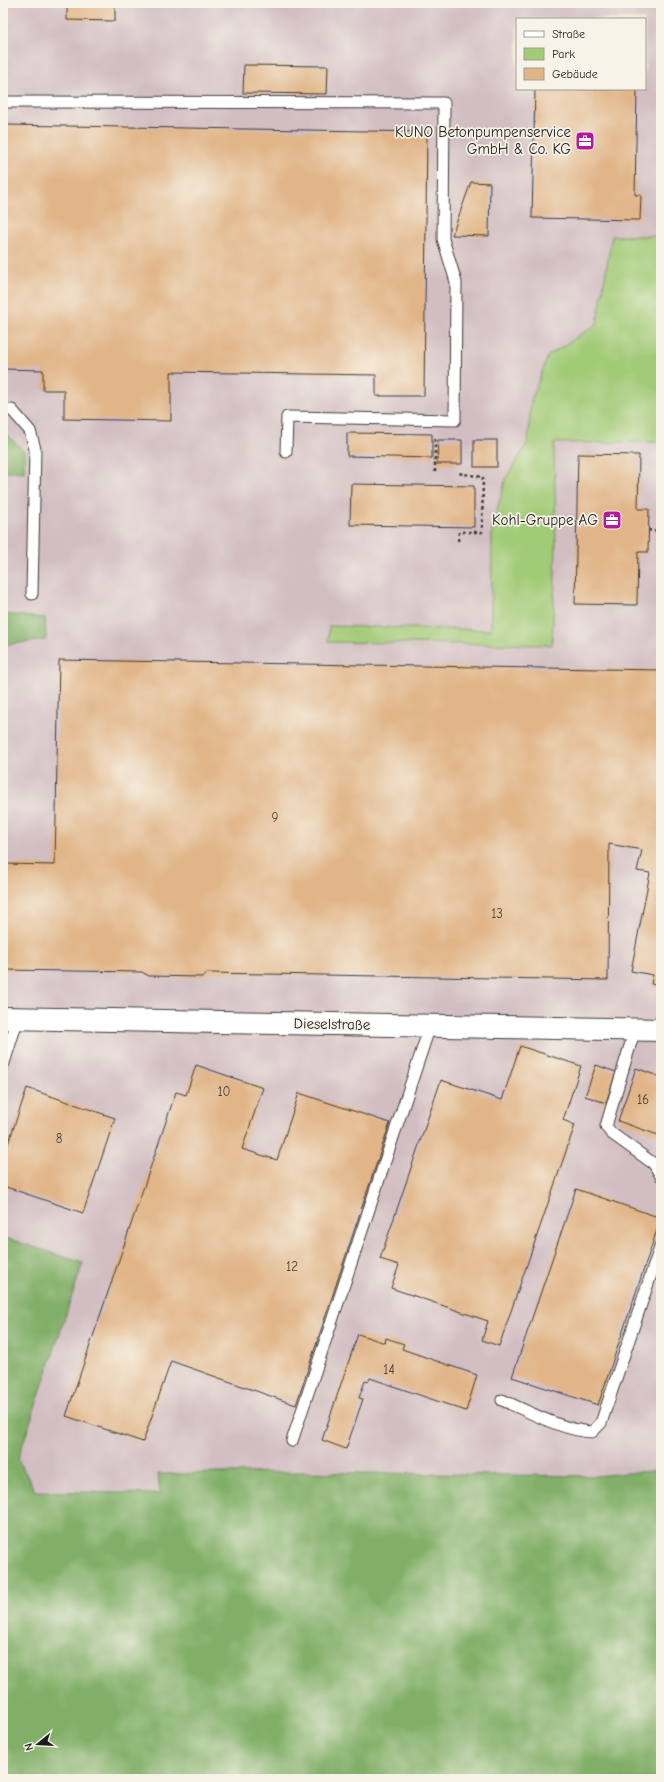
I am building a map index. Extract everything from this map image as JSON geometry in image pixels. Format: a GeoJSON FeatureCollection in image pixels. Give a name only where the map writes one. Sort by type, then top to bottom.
{"type":"FeatureCollection","features":[{"type":"Feature","properties":{"kind":"street","name":"Dieselstraße"},"geometry":{"type":"LineString","coordinates":[[10,1018],[661,1030]]}},
{"type":"Feature","properties":{"kind":"lane"},"geometry":{"type":"LineString","coordinates":[[3,102],[444,103],[443,239],[456,282],[455,420],[287,417],[286,452]]}},
{"type":"Feature","properties":{"kind":"lane"},"geometry":{"type":"LineString","coordinates":[[3,410],[12,410],[30,431],[35,449],[32,594]]}},
{"type":"Feature","properties":{"kind":"lane"},"geometry":{"type":"LineString","coordinates":[[3,1066],[10,1018]]}},
{"type":"Feature","properties":{"kind":"lane"},"geometry":{"type":"LineString","coordinates":[[292,1441],[430,1026]]}},
{"type":"Feature","properties":{"kind":"lane"},"geometry":{"type":"LineString","coordinates":[[635,1029],[606,1126],[611,1133],[654,1164],[661,1176]]}},
{"type":"Feature","properties":{"kind":"lane"},"geometry":{"type":"LineString","coordinates":[[502,1400],[541,1417],[579,1431],[592,1432],[601,1423],[661,1245]]}},
{"type":"Feature","properties":{"kind":"path"},"geometry":{"type":"LineString","coordinates":[[435,420],[435,472]]}},
{"type":"Feature","properties":{"kind":"path"},"geometry":{"type":"LineString","coordinates":[[458,473],[483,477],[482,532],[458,532],[458,542]]}},
{"type":"Feature","properties":{"kind":"path"},"geometry":{"type":"LineString","coordinates":[[648,530],[661,532]]}},
{"type":"Feature","properties":{"kind":"shaded area"},"geometry":{"type":"Polygon","coordinates":[[[3,3],[661,3],[661,1470],[595,1476],[289,1472],[158,1474],[160,1494],[35,1491],[18,1459],[83,1263],[3,1237],[3,3]]]}},
{"type":"Feature","properties":{"kind":"green space"},"geometry":{"type":"Polygon","coordinates":[[[612,236],[661,236],[661,442],[554,443],[556,548],[552,645],[328,642],[329,626],[491,630],[492,528],[506,478],[528,442],[531,401],[548,356],[597,324],[612,236]]]}},
{"type":"Feature","properties":{"kind":"green space"},"geometry":{"type":"Polygon","coordinates":[[[3,431],[25,452],[24,472],[3,471],[3,431]]]}},
{"type":"Feature","properties":{"kind":"green space"},"geometry":{"type":"Polygon","coordinates":[[[3,614],[45,618],[46,640],[3,645],[3,614]]]}},
{"type":"Feature","properties":{"kind":"green space"},"geometry":{"type":"Polygon","coordinates":[[[3,1237],[83,1263],[18,1459],[35,1491],[160,1494],[158,1474],[289,1472],[595,1476],[661,1470],[661,1779],[3,1779],[3,1237]]]}},
{"type":"Feature","properties":{"kind":"building"},"geometry":{"type":"Polygon","coordinates":[[[67,3],[115,3],[115,21],[67,20],[67,3]]]}},
{"type":"Feature","properties":{"kind":"building"},"geometry":{"type":"Polygon","coordinates":[[[244,65],[328,66],[327,94],[243,93],[244,65]]]}},
{"type":"Feature","properties":{"kind":"building","name":"KUNO Betonpumpenservice GmbH & Co. KG"},"geometry":{"type":"Polygon","coordinates":[[[535,90],[637,90],[635,195],[641,195],[640,220],[532,218],[535,90]]]}},
{"type":"Feature","properties":{"kind":"building"},"geometry":{"type":"Polygon","coordinates":[[[6,125],[427,132],[424,396],[376,396],[376,375],[171,372],[171,421],[64,419],[64,390],[43,390],[43,370],[3,369],[3,243],[6,125]]]}},
{"type":"Feature","properties":{"kind":"building"},"geometry":{"type":"Polygon","coordinates":[[[471,182],[490,183],[489,236],[452,235],[471,182]]]}},
{"type":"Feature","properties":{"kind":"building"},"geometry":{"type":"Polygon","coordinates":[[[347,433],[432,434],[432,458],[347,456],[347,433]]]}},
{"type":"Feature","properties":{"kind":"building"},"geometry":{"type":"Polygon","coordinates":[[[438,440],[462,440],[462,464],[437,464],[438,440]]]}},
{"type":"Feature","properties":{"kind":"building"},"geometry":{"type":"Polygon","coordinates":[[[474,440],[497,440],[497,467],[474,467],[474,440]]]}},
{"type":"Feature","properties":{"kind":"building","name":"Kohl-Gruppe AG"},"geometry":{"type":"Polygon","coordinates":[[[578,454],[639,455],[638,509],[649,509],[648,552],[638,552],[637,605],[575,604],[578,454]]]}},
{"type":"Feature","properties":{"kind":"building"},"geometry":{"type":"Polygon","coordinates":[[[351,484],[474,486],[474,527],[350,525],[351,484]]]}},
{"type":"Feature","properties":{"kind":"building"},"geometry":{"type":"Polygon","coordinates":[[[59,660],[661,670],[661,986],[651,984],[653,975],[631,971],[650,873],[637,871],[642,850],[609,844],[608,980],[207,973],[202,977],[149,976],[142,972],[3,970],[3,864],[55,865],[59,660]]]}},
{"type":"Feature","properties":{"kind":"building"},"geometry":{"type":"Polygon","coordinates":[[[520,1046],[581,1066],[563,1120],[575,1125],[499,1346],[482,1340],[488,1321],[391,1288],[399,1265],[380,1259],[441,1080],[502,1100],[520,1046]]]}},
{"type":"Feature","properties":{"kind":"building"},"geometry":{"type":"Polygon","coordinates":[[[196,1065],[263,1088],[242,1149],[277,1160],[299,1093],[390,1123],[296,1405],[171,1361],[143,1442],[66,1416],[176,1092],[186,1095],[196,1065]]]}},
{"type":"Feature","properties":{"kind":"building"},"geometry":{"type":"Polygon","coordinates":[[[596,1065],[616,1072],[606,1103],[585,1096],[596,1065]]]}},
{"type":"Feature","properties":{"kind":"building"},"geometry":{"type":"Polygon","coordinates":[[[636,1068],[661,1077],[661,1136],[618,1121],[636,1068]]]}},
{"type":"Feature","properties":{"kind":"building"},"geometry":{"type":"Polygon","coordinates":[[[27,1088],[115,1118],[83,1213],[3,1186],[3,1159],[27,1088]]]}},
{"type":"Feature","properties":{"kind":"building"},"geometry":{"type":"Polygon","coordinates":[[[576,1189],[661,1218],[598,1405],[512,1377],[576,1189]]]}},
{"type":"Feature","properties":{"kind":"building"},"geometry":{"type":"Polygon","coordinates":[[[358,1334],[385,1343],[386,1338],[404,1344],[402,1349],[477,1375],[466,1411],[370,1378],[368,1382],[365,1381],[359,1398],[363,1399],[346,1449],[322,1440],[358,1334]]]}},
{"type":"Feature","properties":{"kind":"place","name":"KUNO Betonpumpenservice GmbH & Co. KG"},"geometry":{"type":"Point","coordinates":[585,141]}},
{"type":"Feature","properties":{"kind":"place","name":"Kohl-Gruppe AG"},"geometry":{"type":"Point","coordinates":[612,520]}}]}
